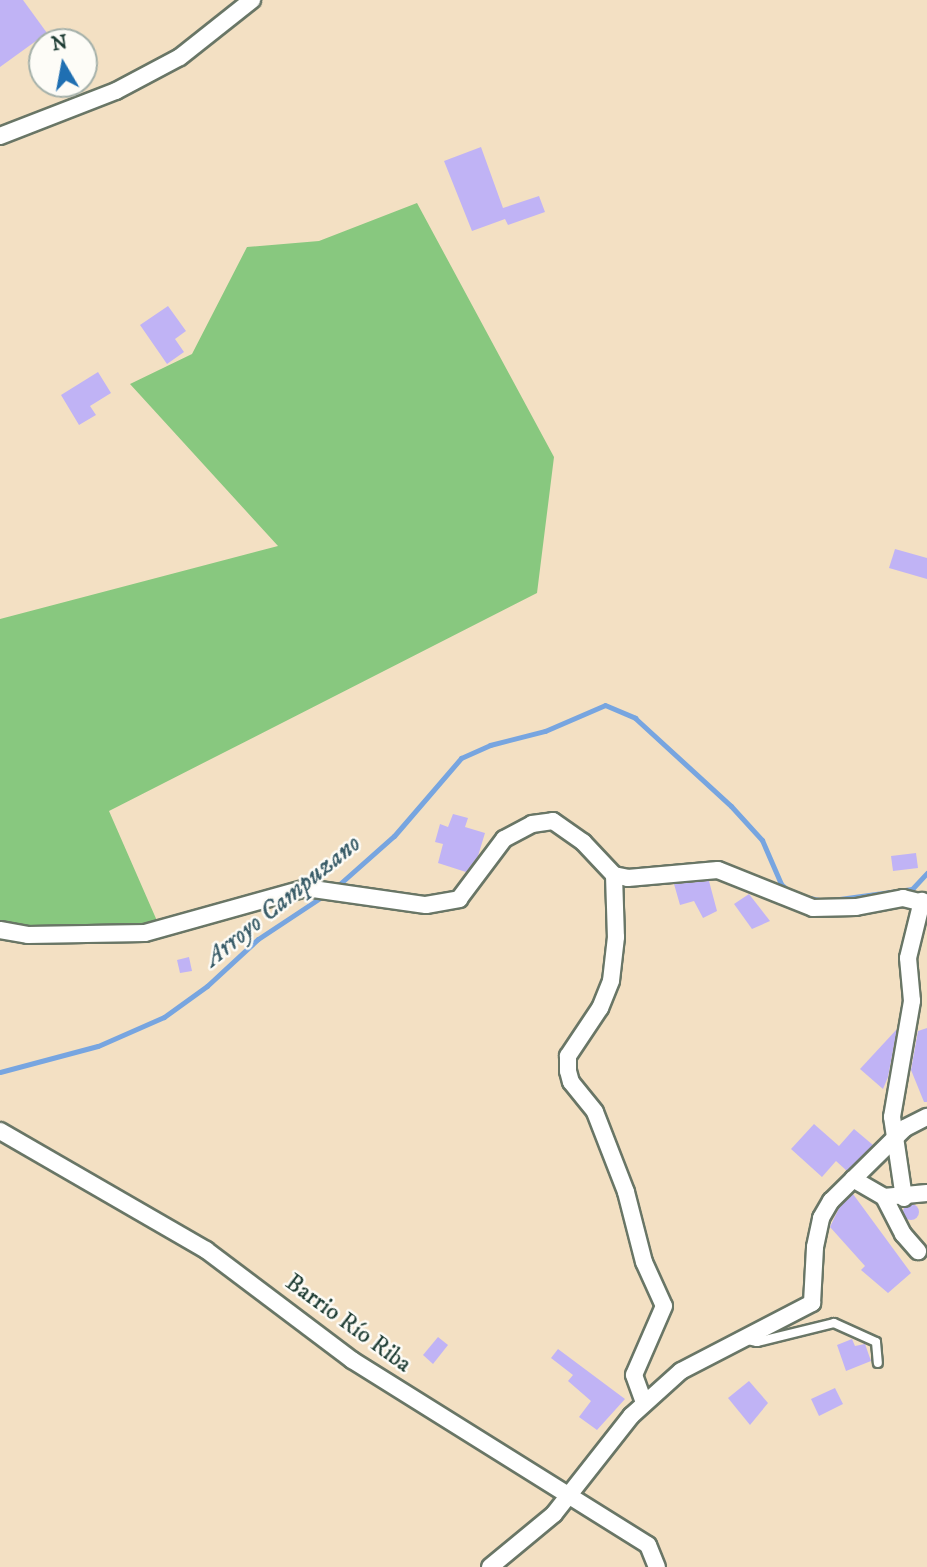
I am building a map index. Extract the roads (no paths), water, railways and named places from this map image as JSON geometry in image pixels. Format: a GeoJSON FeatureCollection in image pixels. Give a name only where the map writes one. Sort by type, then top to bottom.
{"type":"FeatureCollection","features":[{"type":"Feature","properties":{"kind":"street"},"geometry":{"type":"LineString","coordinates":[[0,136],[117,91],[180,57],[252,0]]}},
{"type":"Feature","properties":{"kind":"street"},"geometry":{"type":"LineString","coordinates":[[0,930],[28,935],[145,933],[306,888],[326,892],[373,894],[426,905],[459,899],[504,839],[532,824],[553,821],[583,842],[614,875],[628,878],[718,870],[813,908],[856,907],[903,898],[925,902],[908,958],[912,1001],[893,1099],[894,1140],[904,1198]]}},
{"type":"Feature","properties":{"kind":"street"},"geometry":{"type":"LineString","coordinates":[[614,875],[616,937],[611,981],[600,1008],[568,1056],[568,1071],[571,1082],[594,1112],[626,1192],[644,1262],[664,1306],[634,1376],[644,1403]]}},
{"type":"Feature","properties":{"kind":"street"},"geometry":{"type":"LineString","coordinates":[[490,1567],[554,1514],[644,1403],[681,1371],[812,1303],[821,1218],[853,1179],[905,1128],[927,1117]]}},
{"type":"Feature","properties":{"kind":"street","name":"Barrio Río Riba"},"geometry":{"type":"LineString","coordinates":[[0,1131],[206,1250],[352,1360],[649,1545],[657,1567]]}},
{"type":"Feature","properties":{"kind":"street"},"geometry":{"type":"LineString","coordinates":[[853,1179],[884,1197],[904,1198],[927,1193]]}},
{"type":"Feature","properties":{"kind":"street"},"geometry":{"type":"LineString","coordinates":[[884,1197],[903,1234],[918,1251]]}},
{"type":"Feature","properties":{"kind":"lane"},"geometry":{"type":"LineString","coordinates":[[745,1339],[757,1342],[834,1323],[876,1342],[878,1363]]}},
{"type":"Feature","properties":{"kind":"waterway","name":"Arroyo Campuzano"},"geometry":{"type":"LineString","coordinates":[[334,889],[394,836],[461,758],[490,745],[545,731],[605,705],[635,718],[731,806],[762,840],[781,884],[791,893]]}},
{"type":"Feature","properties":{"kind":"waterway","name":"Arroyo Campuzano"},"geometry":{"type":"LineString","coordinates":[[804,897],[825,901],[912,889],[927,873]]}},
{"type":"Feature","properties":{"kind":"waterway","name":"Arroyo Campuzano"},"geometry":{"type":"LineString","coordinates":[[0,1072],[98,1046],[164,1017],[207,986],[258,939],[326,894]]}}]}
